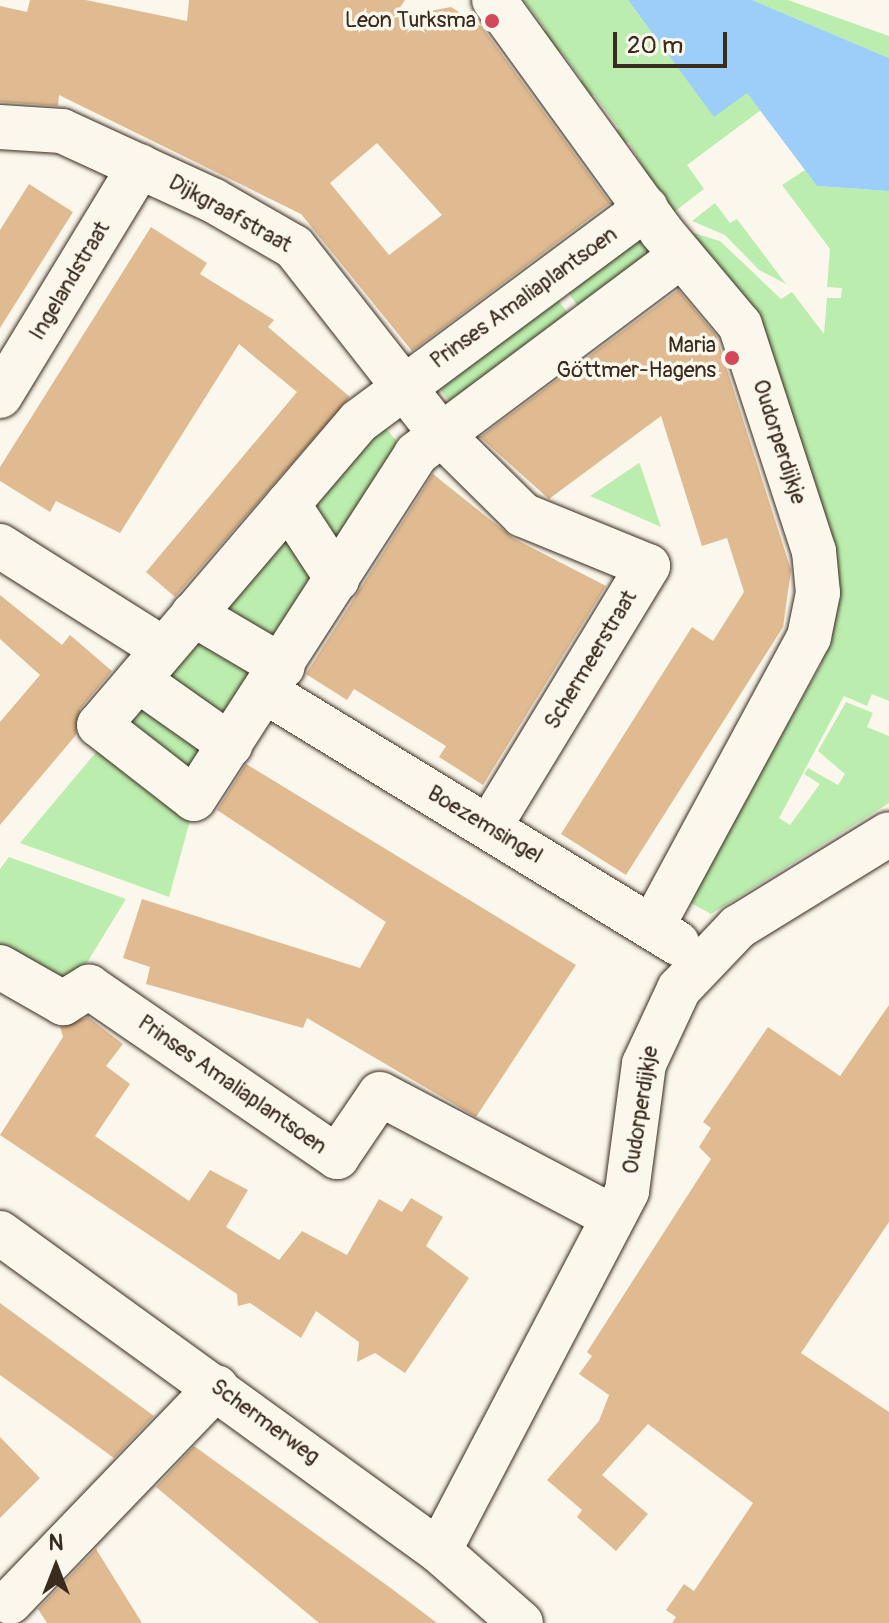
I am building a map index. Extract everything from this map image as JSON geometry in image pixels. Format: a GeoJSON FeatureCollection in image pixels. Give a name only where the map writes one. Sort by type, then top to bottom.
{"type":"FeatureCollection","features":[{"type":"Feature","properties":{"kind":"street","name":"Oudorperdijkje"},"geometry":{"type":"LineString","coordinates":[[494,0],[681,256],[740,325],[814,551],[818,593],[809,637],[652,927]]}},
{"type":"Feature","properties":{"kind":"street","name":"Dijkgraafstraat"},"geometry":{"type":"LineString","coordinates":[[0,127],[62,131],[140,166],[294,247],[403,388]]}},
{"type":"Feature","properties":{"kind":"street","name":"Ingelandstraat"},"geometry":{"type":"LineString","coordinates":[[0,396],[140,166]]}},
{"type":"Feature","properties":{"kind":"street","name":"Prinses Amaliaplantsoen"},"geometry":{"type":"LineString","coordinates":[[230,745],[194,799],[99,725],[142,651],[193,614],[359,421],[646,208]]}},
{"type":"Feature","properties":{"kind":"street"},"geometry":{"type":"LineString","coordinates":[[0,546],[142,651],[230,745],[277,687],[337,579],[416,454],[439,432],[681,256]]}},
{"type":"Feature","properties":{"kind":"street"},"geometry":{"type":"LineString","coordinates":[[403,388],[439,432]]}},
{"type":"Feature","properties":{"kind":"street","name":"Schermeerstraat"},"geometry":{"type":"LineString","coordinates":[[439,432],[523,515],[572,530],[648,566],[489,827]]}},
{"type":"Feature","properties":{"kind":"street"},"geometry":{"type":"LineString","coordinates":[[288,504],[337,579]]}},
{"type":"Feature","properties":{"kind":"street","name":"Boezemsingel"},"geometry":{"type":"LineString","coordinates":[[193,614],[277,687],[489,827],[703,960]]}},
{"type":"Feature","properties":{"kind":"street","name":"Oudorperdijkje"},"geometry":{"type":"LineString","coordinates":[[439,1551],[613,1217],[634,1170],[650,1044],[703,960],[763,909],[889,834]]}},
{"type":"Feature","properties":{"kind":"street","name":"Prinses Amaliaplantsoen"},"geometry":{"type":"LineString","coordinates":[[0,967],[63,1003],[89,987],[337,1157],[380,1094],[613,1217]]}},
{"type":"Feature","properties":{"kind":"street","name":"Schermerweg"},"geometry":{"type":"LineString","coordinates":[[0,1233],[217,1387],[439,1551],[521,1623]]}},
{"type":"Feature","properties":{"kind":"street"},"geometry":{"type":"LineString","coordinates":[[10,1602],[217,1387]]}},
{"type":"Feature","properties":{"kind":"green space"},"geometry":{"type":"Polygon","coordinates":[[[524,0],[628,0],[714,116],[747,92],[761,110],[687,165],[704,189],[670,215],[629,142],[620,145],[613,136],[619,128],[594,95],[585,99],[576,87],[582,79],[561,51],[551,56],[539,39],[546,30],[524,0]]]}},
{"type":"Feature","properties":{"kind":"green space"},"geometry":{"type":"Polygon","coordinates":[[[752,0],[788,0],[889,36],[889,58],[752,0]]]}},
{"type":"Feature","properties":{"kind":"green space"},"geometry":{"type":"Polygon","coordinates":[[[805,170],[817,186],[889,191],[889,701],[872,694],[867,706],[844,696],[779,818],[790,825],[820,784],[804,774],[808,768],[838,785],[845,774],[818,751],[846,702],[873,713],[867,727],[889,736],[889,803],[711,914],[680,897],[740,809],[821,665],[832,590],[680,229],[720,241],[781,299],[792,292],[824,334],[827,298],[841,298],[842,288],[827,287],[830,249],[782,185],[805,170]]]}},
{"type":"Feature","properties":{"kind":"green space"},"geometry":{"type":"Polygon","coordinates":[[[715,203],[730,223],[737,219],[786,284],[759,270],[725,235],[692,221],[715,203]]]}},
{"type":"Feature","properties":{"kind":"green space"},"geometry":{"type":"Polygon","coordinates":[[[635,224],[662,261],[578,306],[567,291],[635,224]]]}},
{"type":"Feature","properties":{"kind":"green space"},"geometry":{"type":"Polygon","coordinates":[[[549,288],[577,325],[458,414],[431,377],[549,288]]]}},
{"type":"Feature","properties":{"kind":"green space"},"geometry":{"type":"Polygon","coordinates":[[[376,417],[407,453],[196,799],[169,897],[20,843],[376,417]]]}},
{"type":"Feature","properties":{"kind":"green space"},"geometry":{"type":"Polygon","coordinates":[[[640,464],[661,527],[590,496],[640,464]]]}},
{"type":"Feature","properties":{"kind":"green space"},"geometry":{"type":"Polygon","coordinates":[[[9,857],[126,899],[69,992],[0,951],[0,869],[9,857]]]}},
{"type":"Feature","properties":{"kind":"water"},"geometry":{"type":"Polygon","coordinates":[[[628,0],[752,0],[889,58],[889,191],[817,186],[747,93],[714,117],[628,0]]]}},
{"type":"Feature","properties":{"kind":"building"},"geometry":{"type":"Polygon","coordinates":[[[30,0],[86,0],[187,21],[189,0],[405,0],[393,18],[451,7],[482,27],[610,203],[412,351],[301,214],[59,95],[58,106],[0,102],[0,6],[27,12],[30,0]],[[377,143],[330,183],[389,255],[442,215],[377,143]]]}},
{"type":"Feature","properties":{"kind":"building"},"geometry":{"type":"Polygon","coordinates":[[[29,184],[73,212],[0,328],[0,230],[29,184]]]}},
{"type":"Feature","properties":{"kind":"building"},"geometry":{"type":"Polygon","coordinates":[[[151,227],[207,263],[200,274],[274,320],[268,327],[350,397],[175,597],[146,572],[297,392],[239,344],[120,533],[56,501],[50,512],[0,481],[0,467],[151,227]]]}},
{"type":"Feature","properties":{"kind":"building"},"geometry":{"type":"Polygon","coordinates":[[[678,290],[716,335],[791,570],[783,627],[626,875],[561,834],[692,627],[713,641],[744,592],[727,538],[702,546],[661,416],[549,499],[480,437],[678,290]]]}},
{"type":"Feature","properties":{"kind":"building"},"geometry":{"type":"Polygon","coordinates":[[[433,474],[513,538],[606,586],[483,785],[439,757],[446,746],[354,689],[347,700],[306,674],[433,474]]]}},
{"type":"Feature","properties":{"kind":"building"},"geometry":{"type":"Polygon","coordinates":[[[0,595],[62,645],[70,635],[112,671],[80,709],[76,735],[0,825],[0,722],[40,675],[0,639],[0,595]]]}},
{"type":"Feature","properties":{"kind":"building"},"geometry":{"type":"Polygon","coordinates":[[[246,764],[576,965],[476,1117],[307,1018],[303,1028],[146,984],[150,967],[123,958],[142,899],[360,968],[386,922],[217,810],[246,764]]]}},
{"type":"Feature","properties":{"kind":"building"},"geometry":{"type":"Polygon","coordinates":[[[889,1005],[889,1222],[801,1353],[889,1412],[889,1623],[672,1623],[676,1617],[666,1610],[684,1584],[694,1591],[753,1503],[648,1424],[602,1475],[648,1514],[616,1551],[577,1517],[582,1510],[547,1480],[599,1421],[609,1395],[579,1374],[592,1356],[587,1352],[711,1159],[699,1147],[711,1128],[703,1122],[768,1027],[840,1076],[889,1005]]]}},
{"type":"Feature","properties":{"kind":"building"},"geometry":{"type":"Polygon","coordinates":[[[88,1017],[123,1044],[106,1066],[130,1084],[95,1136],[189,1201],[210,1170],[248,1190],[226,1227],[279,1260],[302,1231],[347,1255],[379,1199],[402,1212],[411,1198],[443,1217],[426,1246],[469,1278],[405,1373],[375,1353],[357,1362],[359,1342],[316,1311],[301,1338],[250,1303],[238,1306],[237,1294],[0,1135],[63,1037],[60,1027],[88,1017]]]}},
{"type":"Feature","properties":{"kind":"building"},"geometry":{"type":"Polygon","coordinates":[[[0,1303],[154,1416],[114,1458],[0,1375],[0,1303]]]}},
{"type":"Feature","properties":{"kind":"building"},"geometry":{"type":"Polygon","coordinates":[[[0,1437],[40,1478],[0,1518],[0,1437]]]}},
{"type":"Feature","properties":{"kind":"building"},"geometry":{"type":"Polygon","coordinates":[[[194,1446],[437,1623],[319,1623],[156,1487],[194,1446]]]}},
{"type":"Feature","properties":{"kind":"building"},"geometry":{"type":"Polygon","coordinates":[[[96,1549],[142,1623],[47,1623],[38,1609],[96,1549]]]}},
{"type":"Feature","properties":{"kind":"place","name":"Leon Turksma"},"geometry":{"type":"Point","coordinates":[492,21]}},
{"type":"Feature","properties":{"kind":"place","name":"Maria Göttmer-Hagens"},"geometry":{"type":"Point","coordinates":[732,358]}}]}
